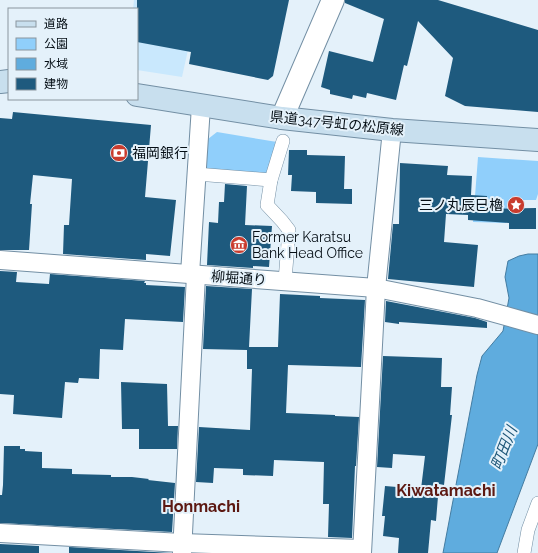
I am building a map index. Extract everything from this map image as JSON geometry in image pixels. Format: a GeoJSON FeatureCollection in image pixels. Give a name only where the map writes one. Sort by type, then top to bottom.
{"type":"FeatureCollection","features":[{"type":"Feature","properties":{"kind":"main road","name":"県道347号虹の松原線"},"geometry":{"type":"LineString","coordinates":[[138,95],[282,118],[392,130],[538,140]]}},
{"type":"Feature","properties":{"kind":"street"},"geometry":{"type":"LineString","coordinates":[[282,118],[333,0]]}},
{"type":"Feature","properties":{"kind":"street"},"geometry":{"type":"LineString","coordinates":[[182,548],[196,174],[201,106]]}},
{"type":"Feature","properties":{"kind":"street"},"geometry":{"type":"LineString","coordinates":[[0,533],[182,548],[362,551],[376,288],[392,130]]}},
{"type":"Feature","properties":{"kind":"street"},"geometry":{"type":"LineString","coordinates":[[283,141],[271,180],[267,205],[289,230],[285,281]]}},
{"type":"Feature","properties":{"kind":"street"},"geometry":{"type":"LineString","coordinates":[[196,174],[271,180]]}},
{"type":"Feature","properties":{"kind":"street","name":"柳堀通り"},"geometry":{"type":"LineString","coordinates":[[0,260],[376,288],[477,308],[538,325]]}},
{"type":"Feature","properties":{"kind":"street"},"geometry":{"type":"LineString","coordinates":[[524,553],[528,530],[538,503]]}},
{"type":"Feature","properties":{"kind":"shaded area"},"geometry":{"type":"Polygon","coordinates":[[[134,0],[199,0],[182,77],[138,70],[138,8],[133,8],[134,0]]]}},
{"type":"Feature","properties":{"kind":"green space"},"geometry":{"type":"Polygon","coordinates":[[[217,132],[277,142],[268,174],[206,170],[208,139],[217,132]]]}},
{"type":"Feature","properties":{"kind":"green space"},"geometry":{"type":"Polygon","coordinates":[[[478,157],[538,161],[538,194],[536,200],[523,200],[523,206],[507,207],[506,223],[473,222],[478,157]]]}},
{"type":"Feature","properties":{"kind":"water","name":"町田川"},"geometry":{"type":"Polygon","coordinates":[[[528,254],[538,254],[538,444],[497,553],[443,553],[477,375],[482,356],[503,331],[509,298],[505,277],[508,261],[528,254]]]}},
{"type":"Feature","properties":{"kind":"building"},"geometry":{"type":"Polygon","coordinates":[[[137,0],[289,0],[273,76],[268,80],[189,64],[191,52],[138,42],[137,0]]]}},
{"type":"Feature","properties":{"kind":"building"},"geometry":{"type":"Polygon","coordinates":[[[345,0],[438,0],[538,30],[538,112],[465,106],[445,96],[453,58],[418,21],[407,66],[404,65],[396,100],[367,93],[366,98],[353,95],[352,99],[330,94],[330,90],[321,87],[329,51],[373,62],[384,19],[345,3],[345,0]]]}},
{"type":"Feature","properties":{"kind":"building"},"geometry":{"type":"Polygon","coordinates":[[[13,112],[151,125],[145,197],[176,200],[170,256],[146,254],[146,260],[63,254],[64,225],[69,225],[72,179],[33,175],[30,204],[32,204],[29,250],[0,250],[0,118],[12,119],[13,112]]]}},
{"type":"Feature","properties":{"kind":"building"},"geometry":{"type":"Polygon","coordinates":[[[289,150],[307,150],[307,155],[345,156],[344,189],[352,189],[352,204],[316,203],[316,192],[291,191],[292,175],[288,175],[289,150]]]}},
{"type":"Feature","properties":{"kind":"building"},"geometry":{"type":"Polygon","coordinates":[[[400,163],[448,166],[447,175],[472,176],[471,195],[487,196],[487,209],[536,208],[536,229],[509,229],[509,223],[468,220],[468,215],[446,214],[444,242],[478,245],[474,287],[388,279],[393,224],[399,224],[400,163]]]}},
{"type":"Feature","properties":{"kind":"building","name":"Former Karatsu Bank Head Office"},"geometry":{"type":"Polygon","coordinates":[[[225,184],[247,186],[245,225],[272,226],[269,267],[253,266],[253,268],[207,265],[209,222],[218,223],[219,202],[224,202],[225,184]]]}},
{"type":"Feature","properties":{"kind":"building"},"geometry":{"type":"Polygon","coordinates":[[[0,271],[17,272],[16,282],[49,284],[50,274],[145,281],[144,283],[146,283],[146,285],[185,287],[183,322],[125,319],[123,350],[100,349],[99,379],[79,378],[78,383],[65,382],[62,418],[13,414],[14,395],[0,394],[0,271]]]}},
{"type":"Feature","properties":{"kind":"building"},"geometry":{"type":"Polygon","coordinates":[[[206,286],[252,289],[249,347],[278,347],[280,294],[365,300],[361,367],[288,365],[286,413],[359,417],[352,538],[328,537],[329,504],[323,504],[324,462],[274,460],[273,476],[243,475],[243,469],[214,468],[213,483],[196,482],[199,427],[250,430],[252,369],[247,369],[247,350],[203,349],[206,286]]]}},
{"type":"Feature","properties":{"kind":"building"},"geometry":{"type":"Polygon","coordinates":[[[386,301],[475,318],[487,322],[487,328],[385,322],[386,301]]]}},
{"type":"Feature","properties":{"kind":"building"},"geometry":{"type":"Polygon","coordinates":[[[383,356],[442,358],[441,387],[452,387],[450,415],[452,415],[444,485],[439,484],[436,521],[431,520],[428,553],[398,553],[399,538],[383,536],[385,516],[382,516],[385,486],[421,489],[425,456],[393,454],[392,468],[377,467],[383,356]]]}},
{"type":"Feature","properties":{"kind":"building"},"geometry":{"type":"Polygon","coordinates":[[[121,382],[167,384],[168,426],[178,426],[177,449],[139,449],[139,429],[122,429],[121,382]]]}},
{"type":"Feature","properties":{"kind":"building"},"geometry":{"type":"Polygon","coordinates":[[[4,446],[20,446],[20,449],[25,449],[25,451],[42,452],[42,468],[72,469],[72,474],[111,475],[111,477],[132,477],[175,483],[172,532],[0,523],[0,495],[2,495],[3,485],[4,446]]]}},
{"type":"Feature","properties":{"kind":"building"},"geometry":{"type":"Polygon","coordinates":[[[0,544],[39,546],[39,553],[0,553],[0,544]]]}},
{"type":"Feature","properties":{"kind":"building"},"geometry":{"type":"Polygon","coordinates":[[[69,547],[171,553],[69,553],[69,547]]]}},
{"type":"Feature","properties":{"kind":"place","name":"福岡銀行"},"geometry":{"type":"Point","coordinates":[119,153]}},
{"type":"Feature","properties":{"kind":"place","name":"三ノ丸辰巳櫓"},"geometry":{"type":"Point","coordinates":[516,205]}},
{"type":"Feature","properties":{"kind":"place","name":"Former Karatsu Bank Head Office"},"geometry":{"type":"Point","coordinates":[239,245]}},
{"type":"Feature","properties":{"kind":"district","name":"Kiwatamachi"},"geometry":{"type":"Point","coordinates":[446,490]}},
{"type":"Feature","properties":{"kind":"district","name":"Honmachi"},"geometry":{"type":"Point","coordinates":[201,506]}}]}
